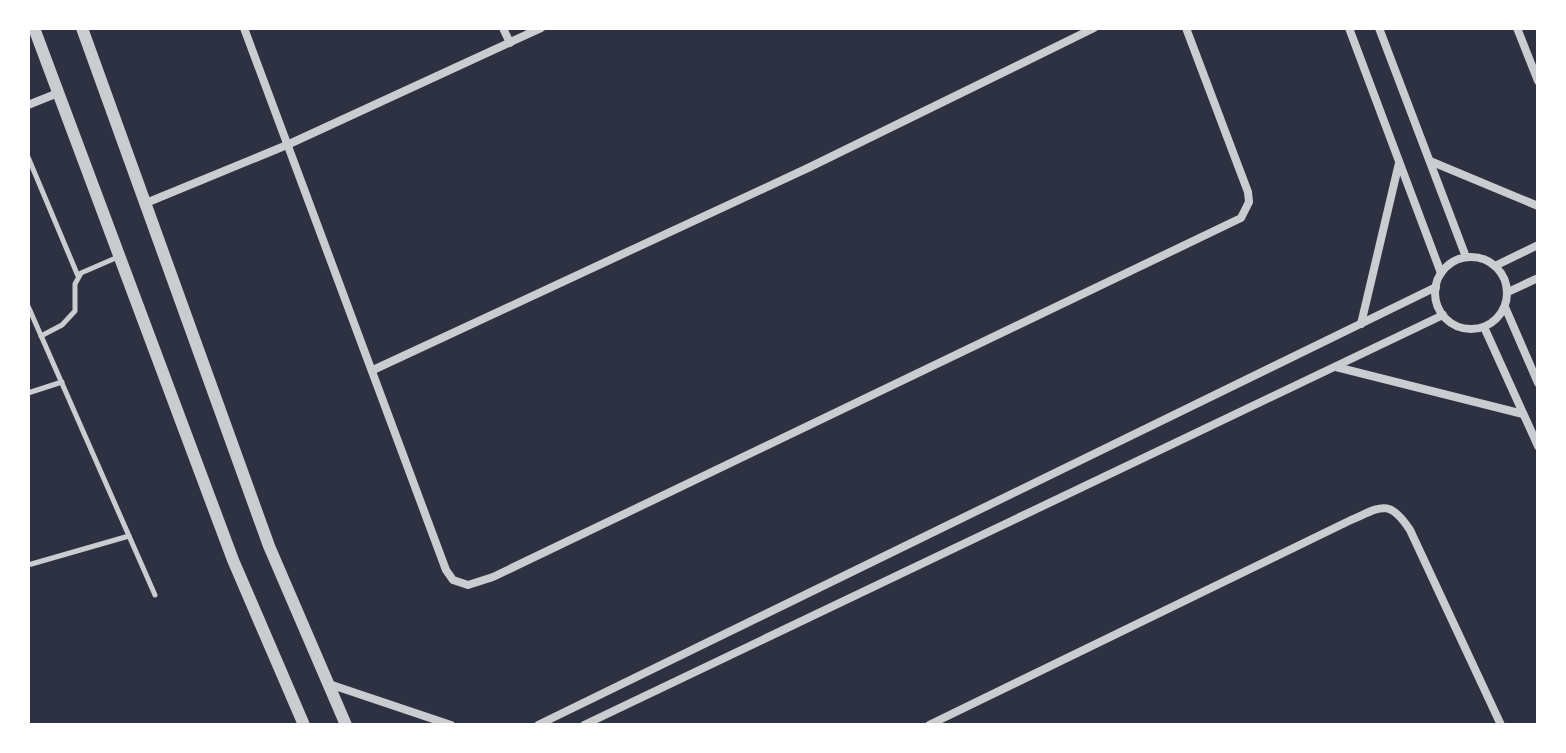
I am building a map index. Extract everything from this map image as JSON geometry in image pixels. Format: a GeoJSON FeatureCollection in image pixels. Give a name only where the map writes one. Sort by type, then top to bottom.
{"type":"FeatureCollection","features":[{"type":"Feature","properties":{"kind":"street"},"geometry":{"type":"LineString","coordinates":[[34,28],[233,560],[304,725]]}},
{"type":"Feature","properties":{"kind":"street"},"geometry":{"type":"LineString","coordinates":[[82,28],[269,546],[346,725]]}},
{"type":"Feature","properties":{"kind":"street"},"geometry":{"type":"LineString","coordinates":[[244,28],[446,570],[461,585],[493,577],[1241,218],[1249,202],[1248,192],[1186,28]]}},
{"type":"Feature","properties":{"kind":"street"},"geometry":{"type":"LineString","coordinates":[[503,28],[510,43]]}},
{"type":"Feature","properties":{"kind":"street"},"geometry":{"type":"LineString","coordinates":[[146,203],[287,145],[541,28]]}},
{"type":"Feature","properties":{"kind":"street"},"geometry":{"type":"LineString","coordinates":[[373,370],[810,167],[1094,28]]}},
{"type":"Feature","properties":{"kind":"street"},"geometry":{"type":"LineString","coordinates":[[1349,28],[1441,273]]}},
{"type":"Feature","properties":{"kind":"street"},"geometry":{"type":"LineString","coordinates":[[1379,28],[1466,257]]}},
{"type":"Feature","properties":{"kind":"street"},"geometry":{"type":"LineString","coordinates":[[1517,28],[1538,81]]}},
{"type":"Feature","properties":{"kind":"street"},"geometry":{"type":"LineString","coordinates":[[28,105],[58,93]]}},
{"type":"Feature","properties":{"kind":"street"},"geometry":{"type":"LineString","coordinates":[[1430,161],[1538,206]]}},
{"type":"Feature","properties":{"kind":"street"},"geometry":{"type":"LineString","coordinates":[[1361,324],[1399,162]]}},
{"type":"Feature","properties":{"kind":"street"},"geometry":{"type":"LineString","coordinates":[[1495,266],[1538,245]]}},
{"type":"Feature","properties":{"kind":"street"},"geometry":{"type":"LineString","coordinates":[[1466,257],[1482,259],[1495,266],[1504,277],[1508,292],[1505,307],[1497,319],[1484,327],[1469,329],[1454,325],[1443,315],[1436,302],[1436,287],[1441,273],[1452,262],[1466,257]]}},
{"type":"Feature","properties":{"kind":"street"},"geometry":{"type":"LineString","coordinates":[[1508,292],[1538,278]]}},
{"type":"Feature","properties":{"kind":"street"},"geometry":{"type":"LineString","coordinates":[[538,725],[1436,287]]}},
{"type":"Feature","properties":{"kind":"street"},"geometry":{"type":"LineString","coordinates":[[1505,307],[1538,383]]}},
{"type":"Feature","properties":{"kind":"street"},"geometry":{"type":"LineString","coordinates":[[584,725],[1443,315]]}},
{"type":"Feature","properties":{"kind":"street"},"geometry":{"type":"LineString","coordinates":[[1484,327],[1538,446]]}},
{"type":"Feature","properties":{"kind":"street"},"geometry":{"type":"LineString","coordinates":[[1336,367],[1523,414]]}},
{"type":"Feature","properties":{"kind":"street"},"geometry":{"type":"LineString","coordinates":[[929,725],[1351,520],[1386,507],[1394,509],[1410,530],[1498,724]]}},
{"type":"Feature","properties":{"kind":"street"},"geometry":{"type":"LineString","coordinates":[[329,684],[451,725]]}},
{"type":"Feature","properties":{"kind":"lane"},"geometry":{"type":"LineString","coordinates":[[28,157],[78,276],[75,311],[62,325],[41,336]]}},
{"type":"Feature","properties":{"kind":"lane"},"geometry":{"type":"LineString","coordinates":[[78,276],[119,257]]}},
{"type":"Feature","properties":{"kind":"lane"},"geometry":{"type":"LineString","coordinates":[[28,306],[155,595]]}},
{"type":"Feature","properties":{"kind":"lane"},"geometry":{"type":"LineString","coordinates":[[28,393],[62,382]]}},
{"type":"Feature","properties":{"kind":"lane"},"geometry":{"type":"LineString","coordinates":[[28,565],[129,536]]}}]}
